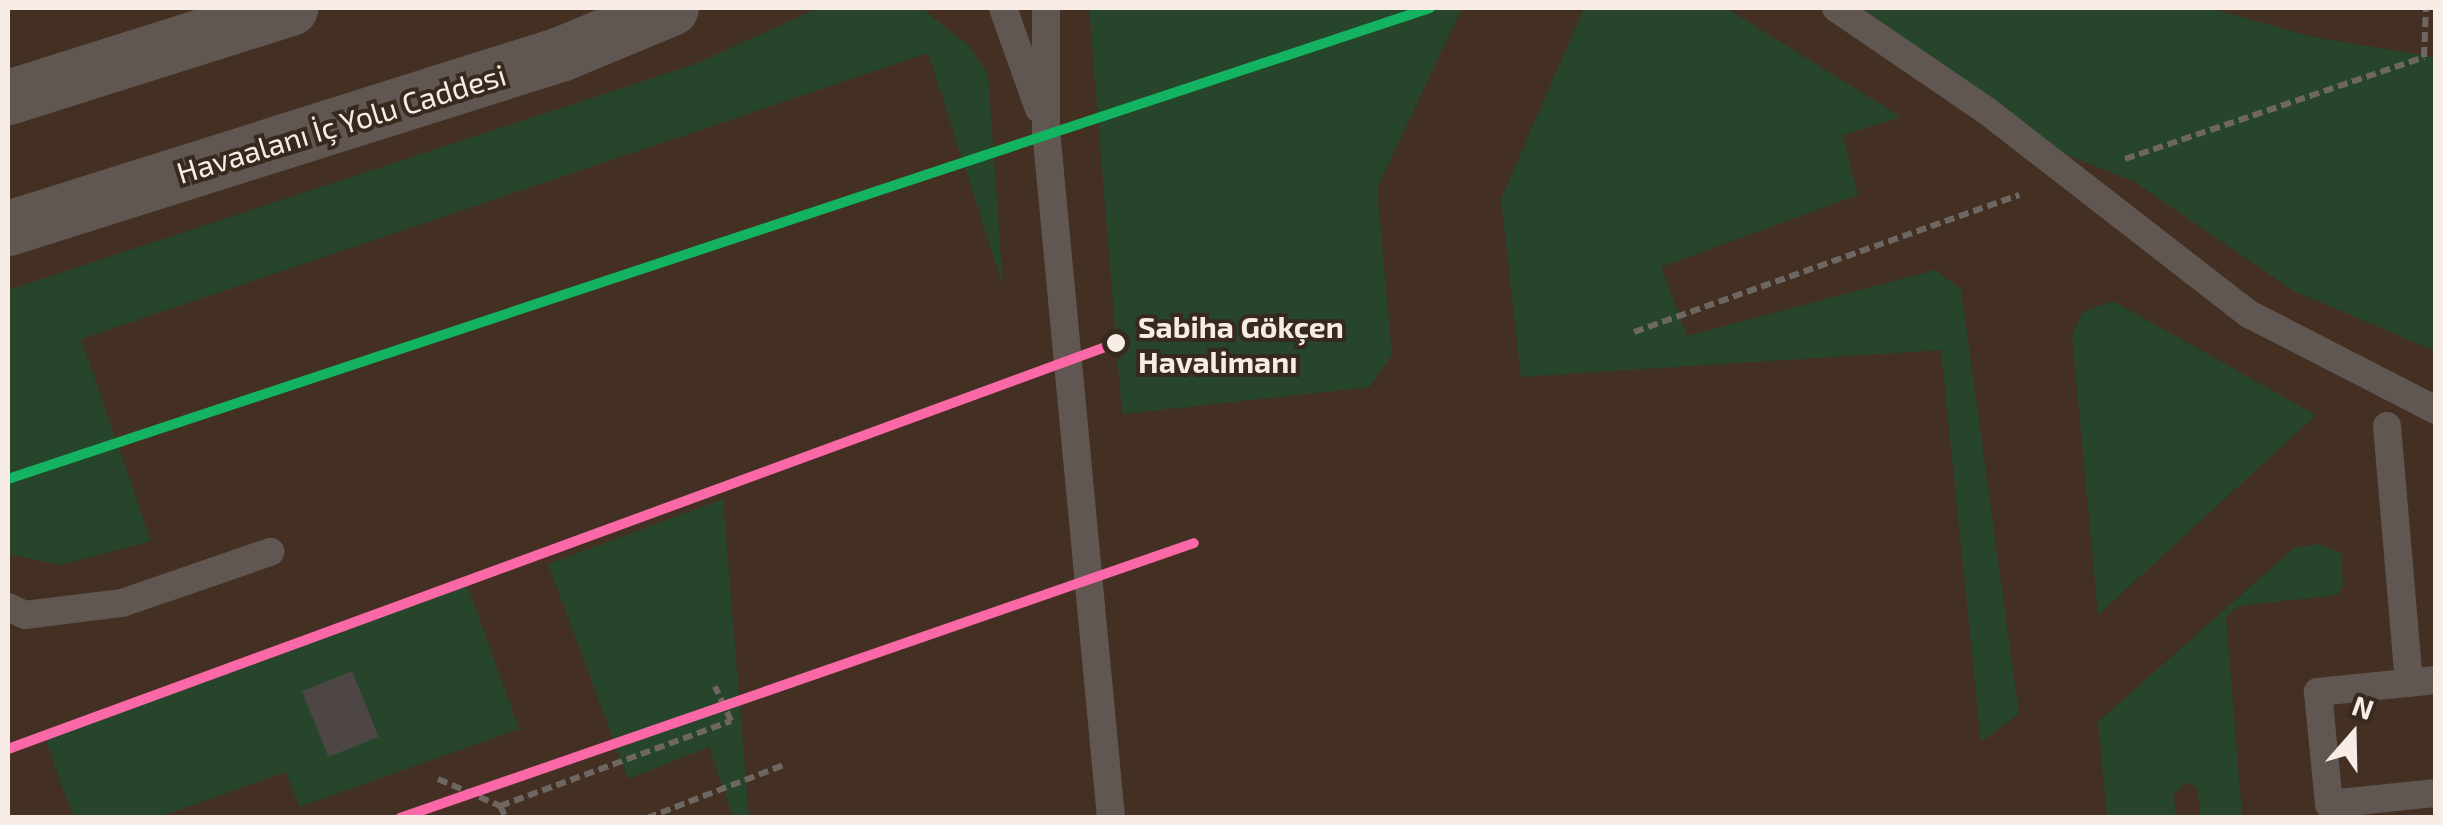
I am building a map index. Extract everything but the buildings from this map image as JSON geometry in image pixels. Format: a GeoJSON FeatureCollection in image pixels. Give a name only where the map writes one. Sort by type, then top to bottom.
{"type":"FeatureCollection","features":[{"type":"Feature","properties":{"kind":"street"},"geometry":{"type":"LineString","coordinates":[[8,97],[290,8]]}},
{"type":"Feature","properties":{"kind":"street","name":"Havaalanı İç Yolu Caddesi"},"geometry":{"type":"LineString","coordinates":[[8,228],[560,54],[671,8]]}},
{"type":"Feature","properties":{"kind":"lane"},"geometry":{"type":"LineString","coordinates":[[1003,8],[1046,130]]}},
{"type":"Feature","properties":{"kind":"lane"},"geometry":{"type":"LineString","coordinates":[[1046,8],[1046,130],[1111,818]]}},
{"type":"Feature","properties":{"kind":"lane"},"geometry":{"type":"LineString","coordinates":[[1836,8],[1987,111],[2249,314],[2436,410]]}},
{"type":"Feature","properties":{"kind":"lane"},"geometry":{"type":"LineString","coordinates":[[2387,426],[2422,681],[2318,692],[2329,804],[2436,794]]}},
{"type":"Feature","properties":{"kind":"lane"},"geometry":{"type":"LineString","coordinates":[[8,607],[25,615],[122,603],[270,552]]}},
{"type":"Feature","properties":{"kind":"path"},"geometry":{"type":"LineString","coordinates":[[2424,56],[2426,8]]}},
{"type":"Feature","properties":{"kind":"path"},"geometry":{"type":"LineString","coordinates":[[1634,332],[1770,280]]}},
{"type":"Feature","properties":{"kind":"path"},"geometry":{"type":"LineString","coordinates":[[500,806],[732,721],[714,686]]}},
{"type":"Feature","properties":{"kind":"path"},"geometry":{"type":"LineString","coordinates":[[647,818],[786,764]]}},
{"type":"Feature","properties":{"kind":"path"},"geometry":{"type":"LineString","coordinates":[[438,779],[500,806],[506,818]]}},
{"type":"Feature","properties":{"kind":"shaded area"},"geometry":{"type":"Polygon","coordinates":[[[8,8],[2435,8],[2435,817],[8,817],[8,8]]]}},
{"type":"Feature","properties":{"kind":"green space"},"geometry":{"type":"Polygon","coordinates":[[[819,8],[924,10],[969,46],[988,74],[1003,286],[928,53],[81,339],[151,541],[61,565],[8,554],[8,290],[695,64],[819,8]]]}},
{"type":"Feature","properties":{"kind":"green space"},"geometry":{"type":"Polygon","coordinates":[[[1089,8],[1462,8],[1377,188],[1392,355],[1370,387],[1122,414],[1089,8]]]}},
{"type":"Feature","properties":{"kind":"green space"},"geometry":{"type":"Polygon","coordinates":[[[1584,8],[1726,8],[1901,117],[1843,135],[1858,195],[1661,267],[1687,336],[1935,270],[1961,289],[2019,714],[1981,742],[1941,350],[1521,377],[1501,199],[1584,8]]]}},
{"type":"Feature","properties":{"kind":"green space"},"geometry":{"type":"Polygon","coordinates":[[[1863,8],[2208,8],[2317,38],[2435,57],[2435,351],[2294,291],[2133,181],[2034,142],[1863,8]]]}},
{"type":"Feature","properties":{"kind":"green space"},"geometry":{"type":"Polygon","coordinates":[[[2113,301],[2316,415],[2098,615],[2072,335],[2083,312],[2113,301]]]}},
{"type":"Feature","properties":{"kind":"green space"},"geometry":{"type":"Polygon","coordinates":[[[723,499],[749,817],[733,817],[709,747],[628,779],[548,564],[723,499]]]}},
{"type":"Feature","properties":{"kind":"green space"},"geometry":{"type":"Polygon","coordinates":[[[2317,544],[2341,553],[2343,586],[2337,595],[2239,606],[2226,617],[2242,815],[2200,817],[2198,789],[2187,782],[2173,795],[2177,817],[2107,817],[2098,722],[2294,548],[2317,544]]]}},
{"type":"Feature","properties":{"kind":"green space"},"geometry":{"type":"Polygon","coordinates":[[[467,584],[519,729],[299,807],[286,772],[156,818],[73,817],[43,733],[467,584]]]}},
{"type":"Feature","properties":{"kind":"transit line"},"geometry":{"type":"LineString","coordinates":[[8,479],[1430,8]]}},
{"type":"Feature","properties":{"kind":"transit line"},"geometry":{"type":"LineString","coordinates":[[8,749],[1116,343]]}},
{"type":"Feature","properties":{"kind":"transit line"},"geometry":{"type":"LineString","coordinates":[[400,818],[1194,543]]}},
{"type":"Feature","properties":{"kind":"place","name":"Sabiha Gökçen Havalimanı"},"geometry":{"type":"Point","coordinates":[1116,343]}}]}
